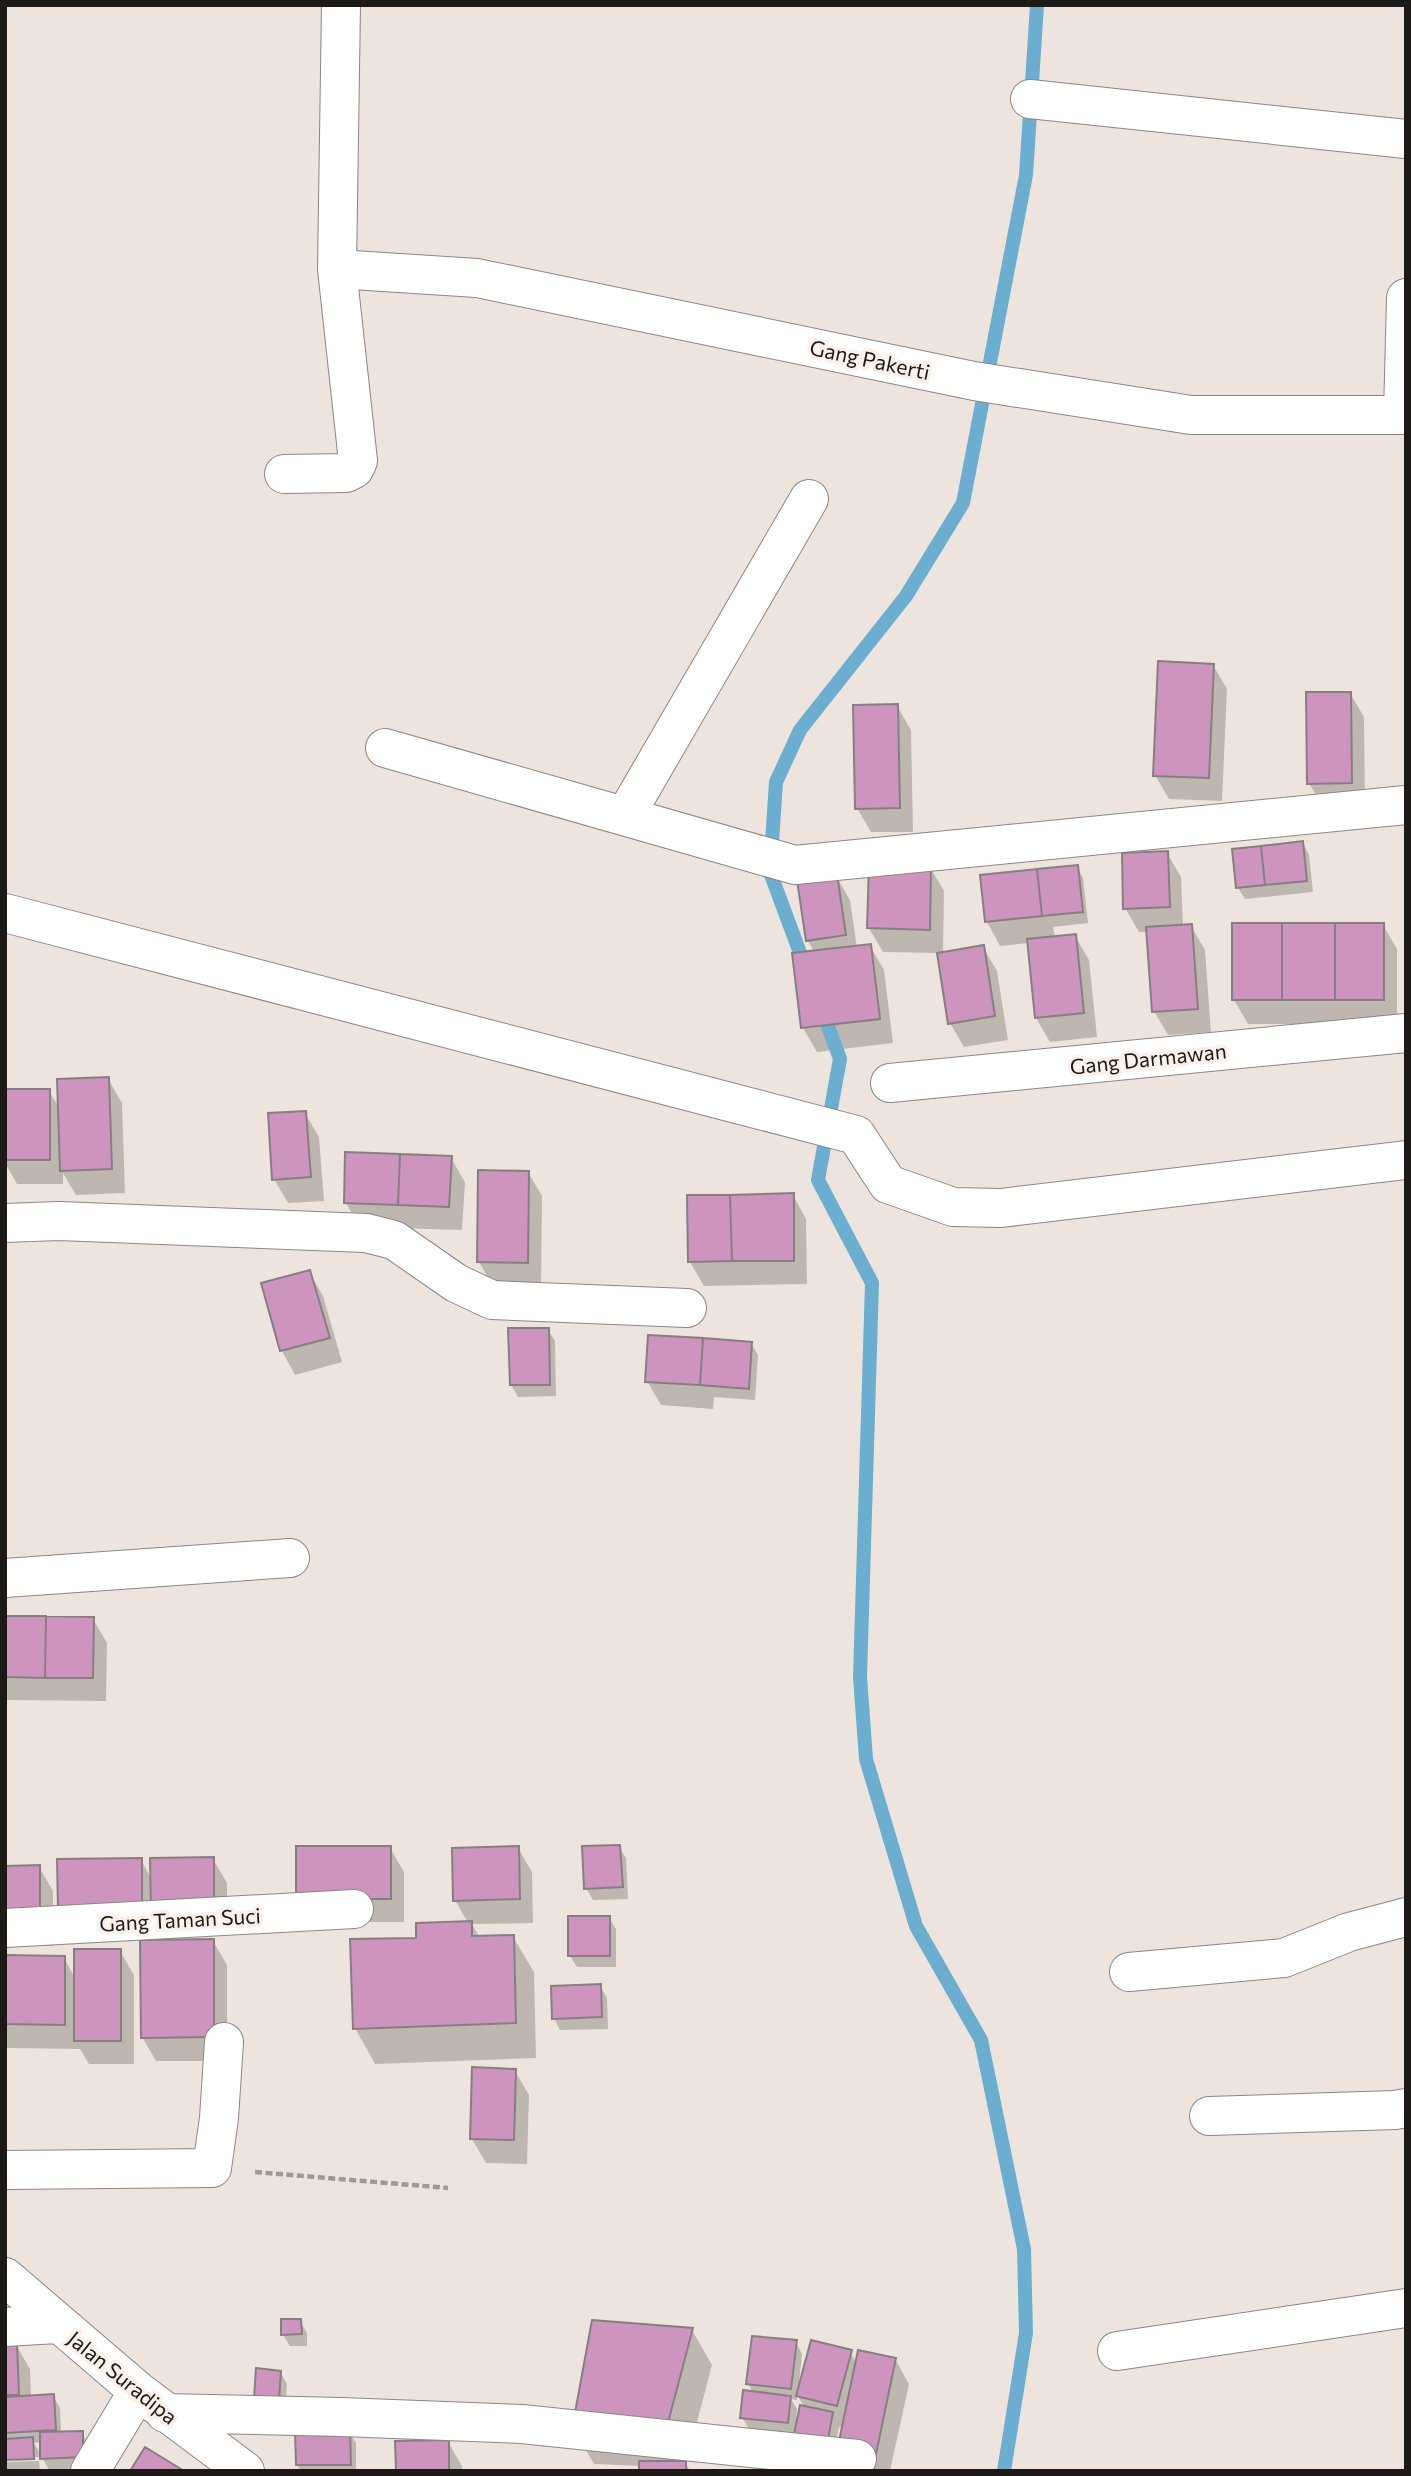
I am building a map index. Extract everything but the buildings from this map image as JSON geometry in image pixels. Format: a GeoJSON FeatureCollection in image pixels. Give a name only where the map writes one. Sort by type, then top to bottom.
{"type":"FeatureCollection","features":[{"type":"Feature","properties":{"kind":"street"},"geometry":{"type":"LineString","coordinates":[[284,474],[346,473],[355,469],[358,461],[337,269],[341,5]]}},
{"type":"Feature","properties":{"kind":"street"},"geometry":{"type":"LineString","coordinates":[[1030,99],[1406,139]]}},
{"type":"Feature","properties":{"kind":"street","name":"Gang Pakerti"},"geometry":{"type":"LineString","coordinates":[[337,269],[477,278],[974,381],[1191,415],[1404,415]]}},
{"type":"Feature","properties":{"kind":"street"},"geometry":{"type":"LineString","coordinates":[[1404,415],[1406,298]]}},
{"type":"Feature","properties":{"kind":"street"},"geometry":{"type":"LineString","coordinates":[[625,816],[809,499]]}},
{"type":"Feature","properties":{"kind":"street"},"geometry":{"type":"LineString","coordinates":[[385,748],[795,865],[1406,805]]}},
{"type":"Feature","properties":{"kind":"street"},"geometry":{"type":"LineString","coordinates":[[5,913],[856,1135],[888,1184],[953,1207],[1002,1208],[1406,1160]]}},
{"type":"Feature","properties":{"kind":"street","name":"Gang Darmawan"},"geometry":{"type":"LineString","coordinates":[[890,1083],[1406,1033]]}},
{"type":"Feature","properties":{"kind":"street"},"geometry":{"type":"LineString","coordinates":[[5,1223],[58,1220],[366,1233],[394,1240],[456,1283],[492,1300],[687,1308]]}},
{"type":"Feature","properties":{"kind":"street"},"geometry":{"type":"LineString","coordinates":[[5,1578],[290,1558]]}},
{"type":"Feature","properties":{"kind":"street","name":"Gang Taman Suci"},"geometry":{"type":"LineString","coordinates":[[5,1928],[355,1909]]}},
{"type":"Feature","properties":{"kind":"street"},"geometry":{"type":"LineString","coordinates":[[1129,1972],[1284,1958],[1349,1932],[1406,1917]]}},
{"type":"Feature","properties":{"kind":"street"},"geometry":{"type":"LineString","coordinates":[[5,2170],[212,2168],[219,2118],[224,2042]]}},
{"type":"Feature","properties":{"kind":"street"},"geometry":{"type":"LineString","coordinates":[[1209,2116],[1406,2108]]}},
{"type":"Feature","properties":{"kind":"street","name":"Jalan Suradipa"},"geometry":{"type":"LineString","coordinates":[[5,2277],[151,2402],[245,2471]]}},
{"type":"Feature","properties":{"kind":"street"},"geometry":{"type":"LineString","coordinates":[[1117,2351],[1406,2308]]}},
{"type":"Feature","properties":{"kind":"street"},"geometry":{"type":"LineString","coordinates":[[5,2327],[57,2324]]}},
{"type":"Feature","properties":{"kind":"street"},"geometry":{"type":"LineString","coordinates":[[90,2471],[151,2402],[342,2417],[522,2424],[857,2459]]}},
{"type":"Feature","properties":{"kind":"path"},"geometry":{"type":"LineString","coordinates":[[212,2168],[448,2188]]}},
{"type":"Feature","properties":{"kind":"waterway"},"geometry":{"type":"LineString","coordinates":[[806,969],[770,872],[776,782],[800,730],[906,596],[963,503],[1026,175],[1037,5]]}},
{"type":"Feature","properties":{"kind":"waterway"},"geometry":{"type":"LineString","coordinates":[[821,1007],[840,1059],[818,1180],[872,1283],[860,1677],[866,1759],[916,1926],[981,2040],[1024,2249],[1026,2333],[1004,2471]]}}]}
